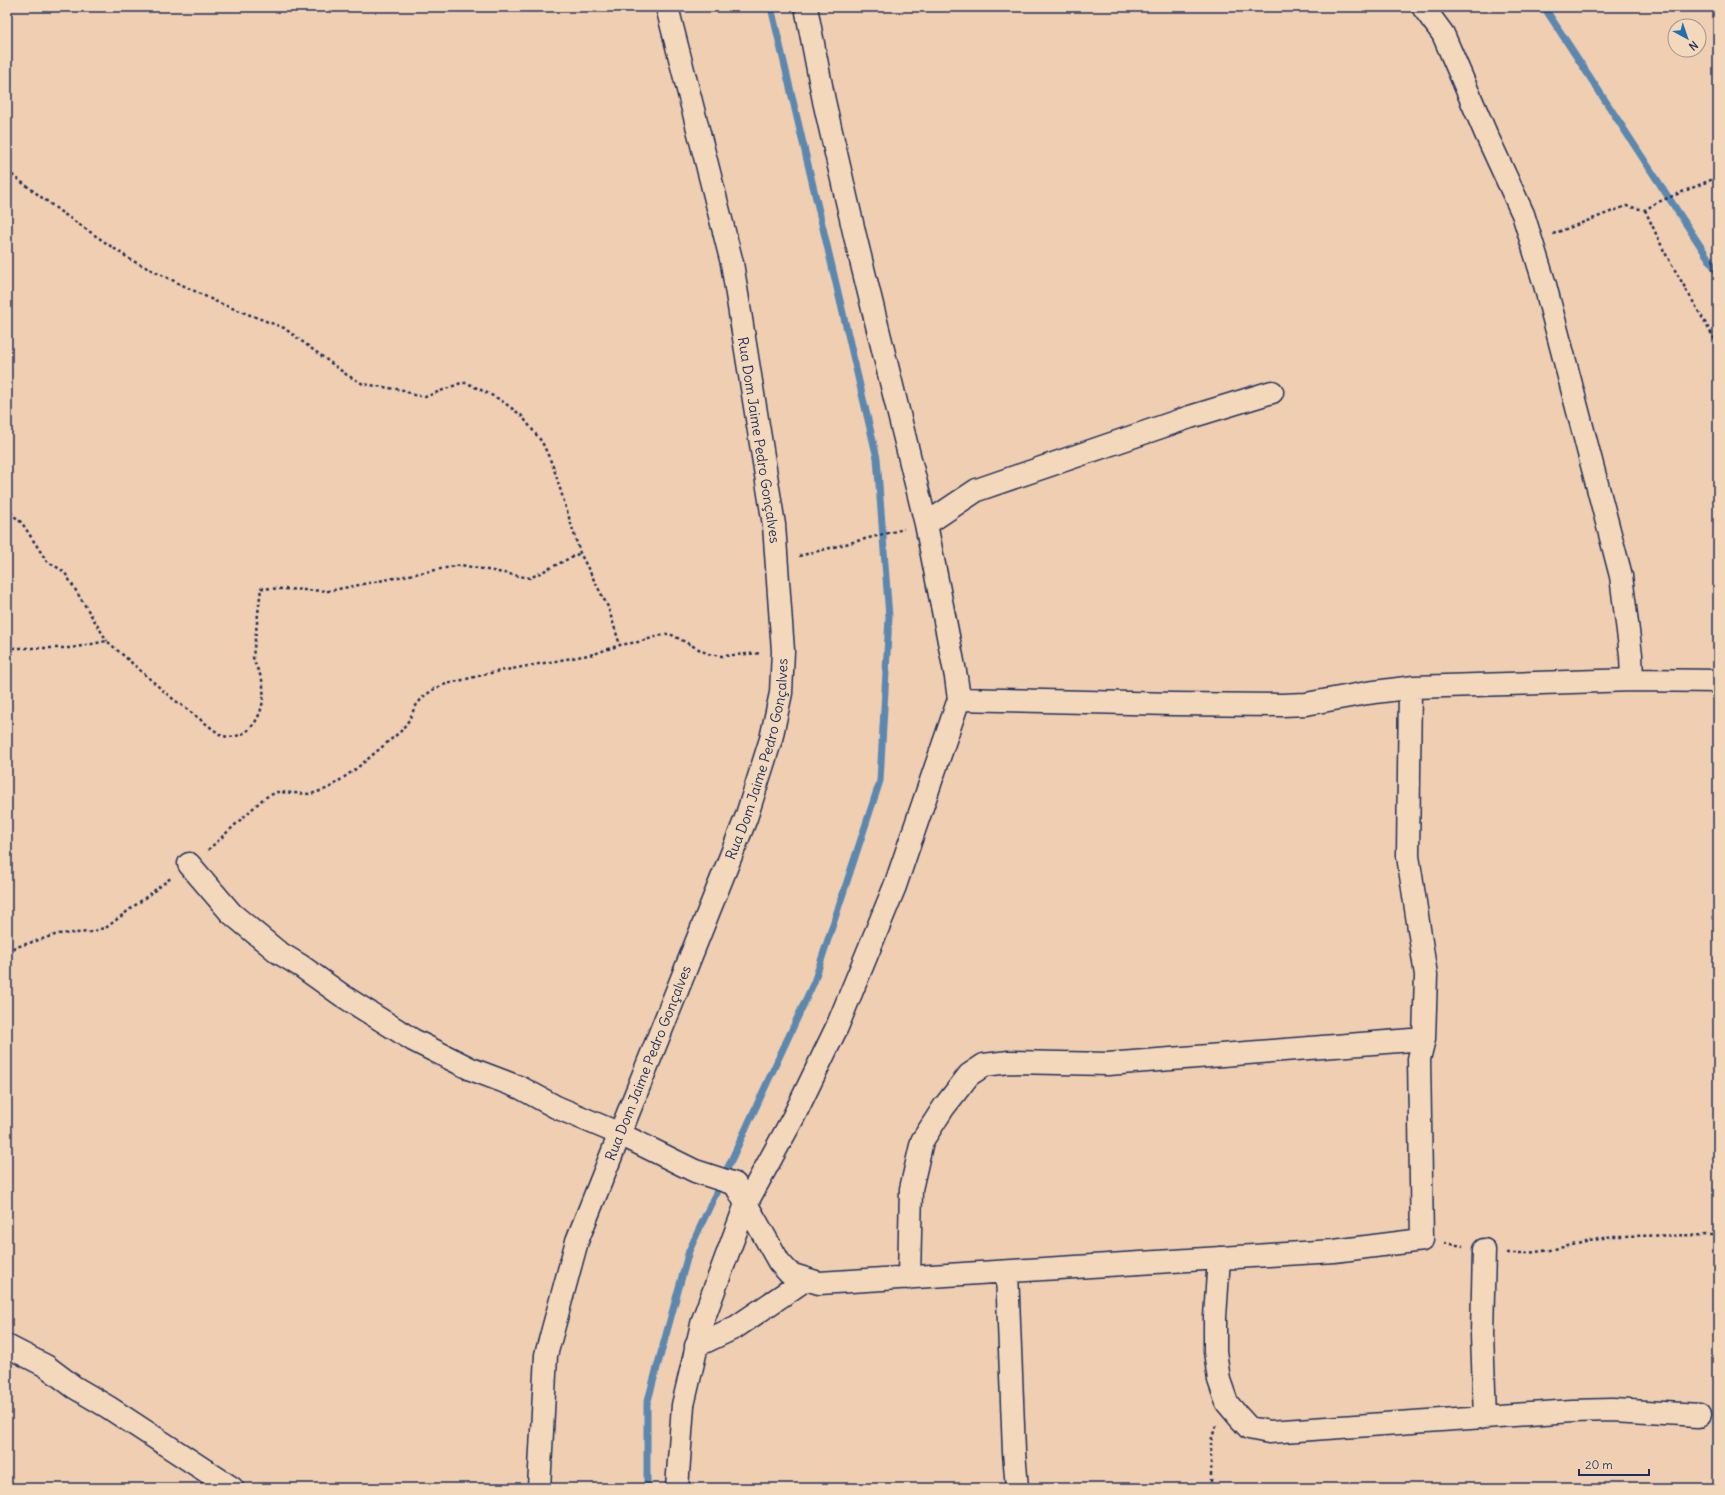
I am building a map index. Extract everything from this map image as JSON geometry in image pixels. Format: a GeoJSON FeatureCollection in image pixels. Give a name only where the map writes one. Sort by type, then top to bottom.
{"type":"FeatureCollection","features":[{"type":"Feature","properties":{"kind":"street","name":"Rua Dom Jaime Pedro Gonçalves"},"geometry":{"type":"LineString","coordinates":[[539,1488],[546,1355],[577,1240],[746,818],[771,739],[781,693],[783,651],[774,525],[732,263],[668,7]]}},
{"type":"Feature","properties":{"kind":"street"},"geometry":{"type":"LineString","coordinates":[[677,1488],[683,1405],[703,1320],[746,1204],[793,1118],[837,1027],[895,886],[959,699],[926,524],[855,236],[824,102],[806,7]]}},
{"type":"Feature","properties":{"kind":"street"},"geometry":{"type":"LineString","coordinates":[[1423,7],[1443,34],[1486,134],[1523,214],[1549,300],[1621,576],[1631,655],[1632,680]]}},
{"type":"Feature","properties":{"kind":"street"},"geometry":{"type":"LineString","coordinates":[[926,524],[977,490],[1190,417],[1272,392]]}},
{"type":"Feature","properties":{"kind":"street"},"geometry":{"type":"LineString","coordinates":[[959,699],[1275,705],[1306,704],[1367,693],[1410,688],[1632,680],[1718,681]]}},
{"type":"Feature","properties":{"kind":"street"},"geometry":{"type":"LineString","coordinates":[[189,864],[231,913],[278,952],[301,966],[343,996],[413,1040],[471,1069],[521,1088],[556,1107],[620,1134],[695,1171],[735,1184],[778,1262],[790,1274],[818,1284],[1334,1251],[1422,1240],[1419,1059],[1424,1039],[1426,975],[1408,856],[1410,688]]}},
{"type":"Feature","properties":{"kind":"street"},"geometry":{"type":"LineString","coordinates":[[910,1278],[911,1189],[922,1141],[944,1107],[969,1075],[984,1065],[1010,1062],[1108,1064],[1424,1039]]}},
{"type":"Feature","properties":{"kind":"street"},"geometry":{"type":"LineString","coordinates":[[1484,1250],[1482,1334],[1485,1418]]}},
{"type":"Feature","properties":{"kind":"street"},"geometry":{"type":"LineString","coordinates":[[1219,1258],[1215,1317],[1215,1351],[1219,1380],[1227,1403],[1250,1428],[1269,1432],[1572,1411],[1612,1410],[1700,1415]]}},
{"type":"Feature","properties":{"kind":"street"},"geometry":{"type":"LineString","coordinates":[[1007,1272],[1014,1452],[1017,1488]]}},
{"type":"Feature","properties":{"kind":"street"},"geometry":{"type":"LineString","coordinates":[[696,1346],[736,1327],[805,1280]]}},
{"type":"Feature","properties":{"kind":"street"},"geometry":{"type":"LineString","coordinates":[[7,1346],[46,1366],[74,1387],[108,1407],[232,1488]]}},
{"type":"Feature","properties":{"kind":"path"},"geometry":{"type":"LineString","coordinates":[[7,171],[56,208],[131,260],[219,303],[284,328],[348,375],[363,384],[403,390],[414,396],[425,398],[461,383],[467,383],[499,399],[521,414],[542,442],[553,466],[580,553],[608,607],[620,645]]}},
{"type":"Feature","properties":{"kind":"path"},"geometry":{"type":"LineString","coordinates":[[1532,243],[1626,206],[1644,210],[1656,203],[1718,177]]}},
{"type":"Feature","properties":{"kind":"path"},"geometry":{"type":"LineString","coordinates":[[1644,210],[1664,251],[1718,345]]}},
{"type":"Feature","properties":{"kind":"path"},"geometry":{"type":"LineString","coordinates":[[7,507],[22,523],[46,560],[60,568],[65,573],[107,641],[174,699],[222,736],[231,738],[246,732],[256,722],[262,706],[264,691],[262,678],[255,667],[253,657],[261,588],[328,591],[461,565],[530,578],[580,553]]}},
{"type":"Feature","properties":{"kind":"path"},"geometry":{"type":"LineString","coordinates":[[777,562],[869,537],[926,524]]}},
{"type":"Feature","properties":{"kind":"path"},"geometry":{"type":"LineString","coordinates":[[7,950],[58,934],[91,932],[107,928],[212,847],[264,798],[277,792],[311,794],[329,788],[357,768],[401,731],[409,720],[415,707],[423,697],[434,689],[446,684],[495,672],[594,654],[620,645],[670,634],[708,654],[722,656],[783,651]]}},
{"type":"Feature","properties":{"kind":"path"},"geometry":{"type":"LineString","coordinates":[[7,648],[71,648],[107,641]]}},
{"type":"Feature","properties":{"kind":"path"},"geometry":{"type":"LineString","coordinates":[[1422,1240],[1502,1253],[1528,1253],[1550,1250],[1612,1236],[1718,1235]]}},
{"type":"Feature","properties":{"kind":"path"},"geometry":{"type":"LineString","coordinates":[[1210,1488],[1212,1441],[1218,1417],[1227,1403]]}},
{"type":"Feature","properties":{"kind":"waterway"},"geometry":{"type":"LineString","coordinates":[[647,1488],[647,1404],[689,1251],[814,982],[880,781],[889,617],[877,458],[771,7]]}},
{"type":"Feature","properties":{"kind":"waterway"},"geometry":{"type":"LineString","coordinates":[[1544,7],[1718,273]]}}]}
